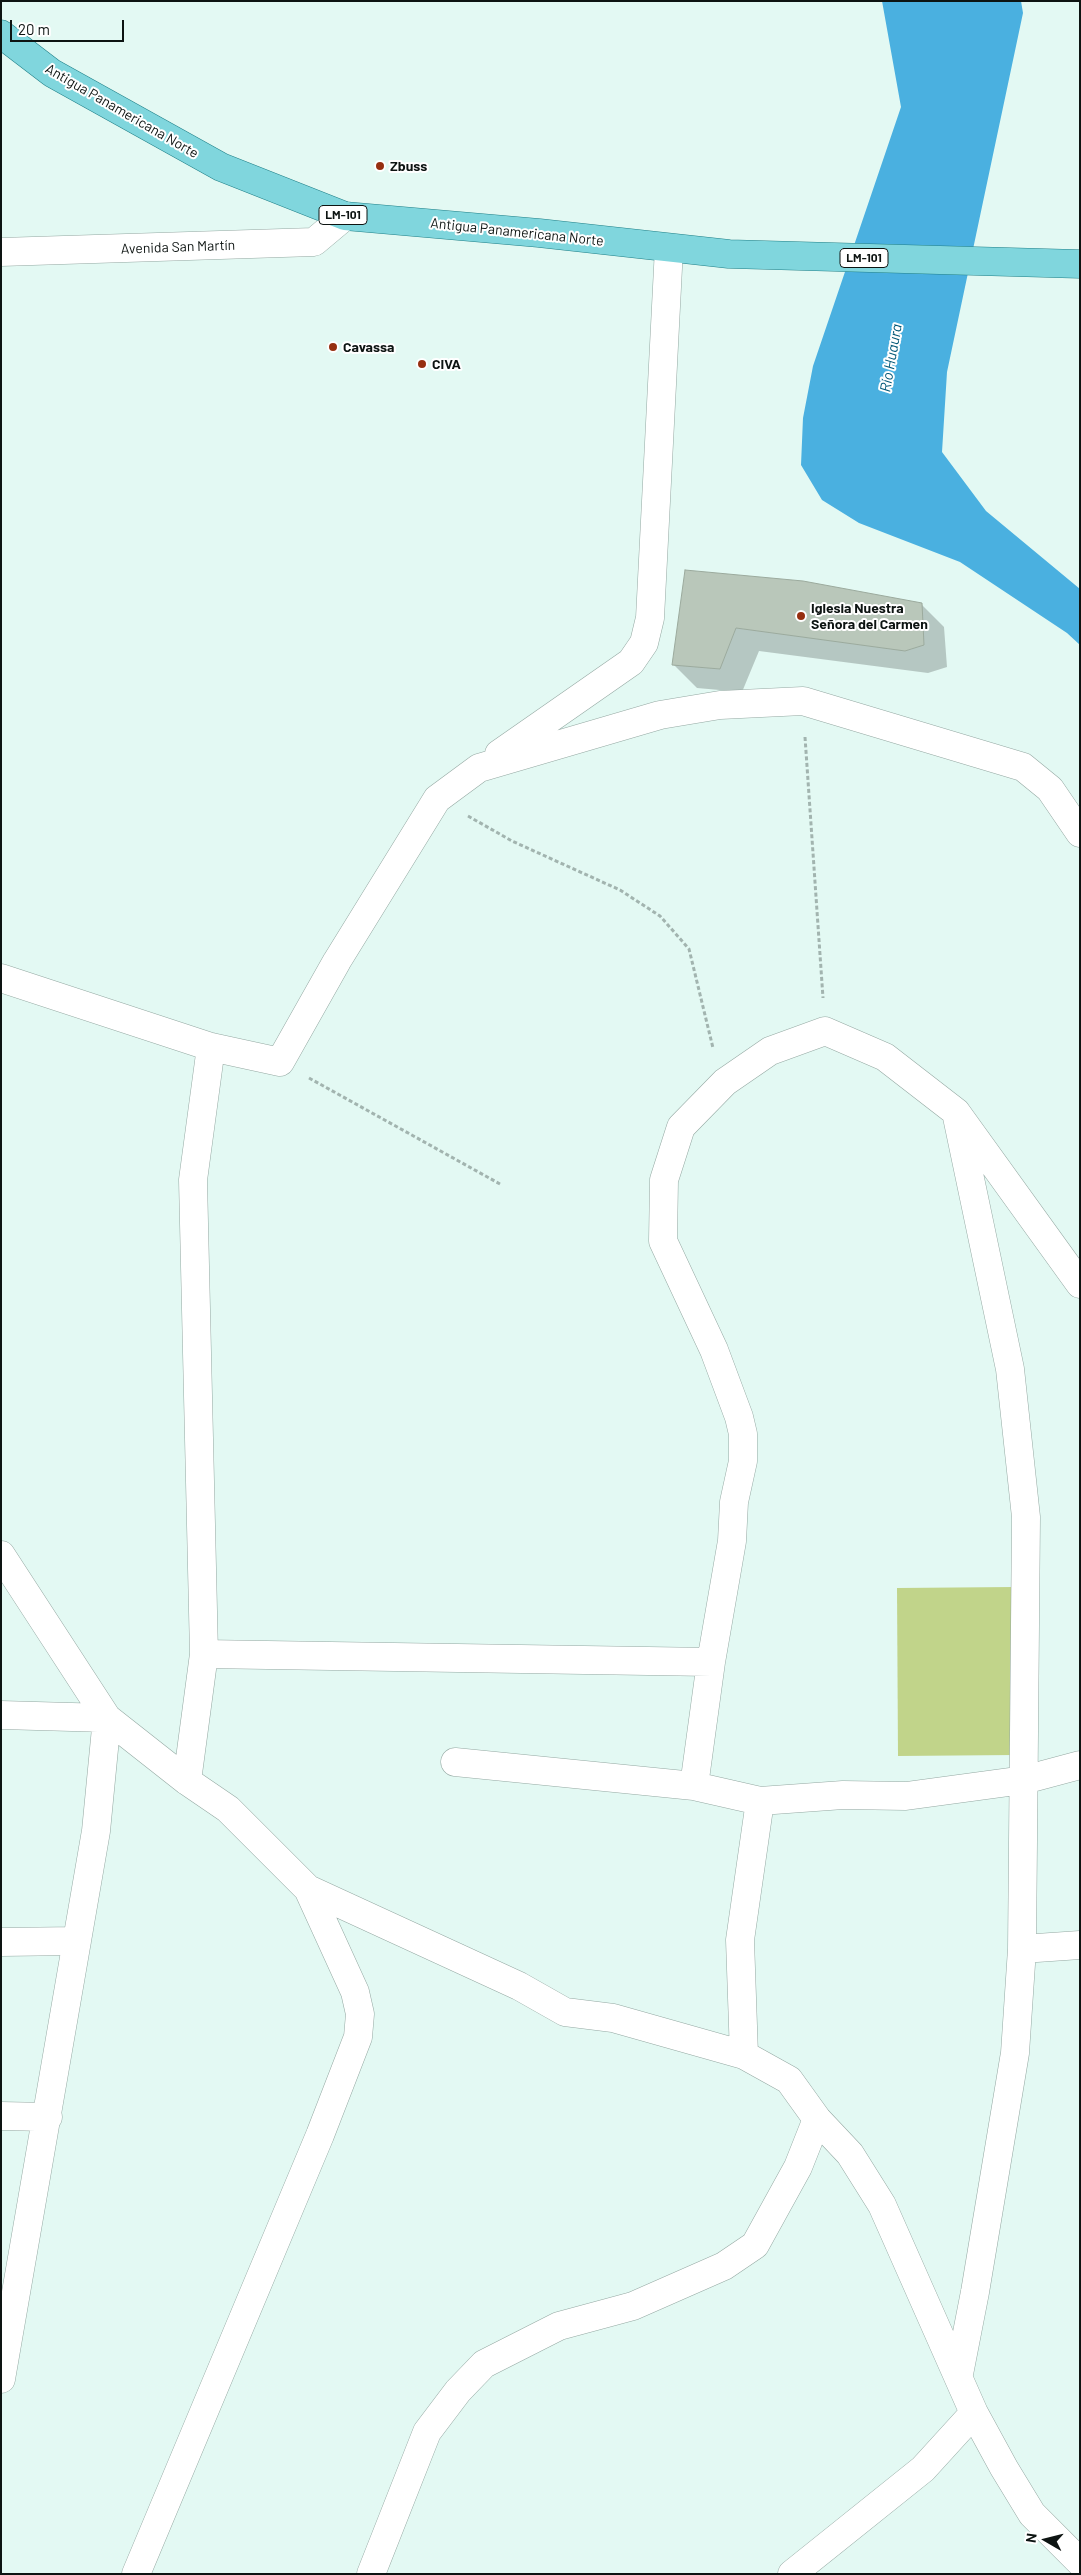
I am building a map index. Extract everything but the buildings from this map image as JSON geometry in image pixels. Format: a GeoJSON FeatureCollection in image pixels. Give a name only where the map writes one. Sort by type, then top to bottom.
{"type":"FeatureCollection","features":[{"type":"Feature","properties":{"kind":"main road","name":"Antigua Panamericana Norte"},"geometry":{"type":"LineString","coordinates":[[1,34],[52,73],[221,167],[346,216],[729,254],[1080,264]]}},
{"type":"Feature","properties":{"kind":"street","name":"Avenida San Martín"},"geometry":{"type":"LineString","coordinates":[[1,252],[314,242],[346,216]]}},
{"type":"Feature","properties":{"kind":"street"},"geometry":{"type":"LineString","coordinates":[[1,978],[211,1047],[280,1062],[337,962],[437,799],[631,662],[644,643],[650,618],[669,248]]}},
{"type":"Feature","properties":{"kind":"street"},"geometry":{"type":"LineString","coordinates":[[479,768],[660,715],[720,705],[803,701],[1023,767],[1050,789],[1080,833]]}},
{"type":"Feature","properties":{"kind":"street"},"geometry":{"type":"LineString","coordinates":[[694,1786],[711,1662],[732,1541],[734,1502],[743,1461],[743,1434],[739,1417],[714,1350],[664,1241],[664,1180],[682,1127],[725,1082],[770,1051],[825,1031],[885,1057],[956,1112],[1080,1284]]}},
{"type":"Feature","properties":{"kind":"street"},"geometry":{"type":"LineString","coordinates":[[187,1781],[204,1654],[193,1180],[211,1047]]}},
{"type":"Feature","properties":{"kind":"street"},"geometry":{"type":"LineString","coordinates":[[956,1112],[1010,1369],[1025,1508],[1022,1950],[1015,2053],[976,2292],[959,2374]]}},
{"type":"Feature","properties":{"kind":"street"},"geometry":{"type":"LineString","coordinates":[[1,1555],[108,1718],[187,1781],[228,1809],[308,1889],[519,1986],[565,2012],[613,2018],[744,2055],[789,2080],[817,2119],[850,2154],[882,2205],[959,2374],[974,2412],[1004,2468],[1032,2514],[1068,2540],[1080,2562]]}},
{"type":"Feature","properties":{"kind":"street"},"geometry":{"type":"LineString","coordinates":[[204,1654],[711,1662]]}},
{"type":"Feature","properties":{"kind":"street"},"geometry":{"type":"LineString","coordinates":[[1,1714],[108,1718]]}},
{"type":"Feature","properties":{"kind":"street"},"geometry":{"type":"LineString","coordinates":[[1,2379],[6,2323],[48,2117],[96,1831],[108,1718]]}},
{"type":"Feature","properties":{"kind":"street"},"geometry":{"type":"LineString","coordinates":[[455,1762],[694,1786],[760,1801],[843,1795],[906,1796],[1024,1780],[1080,1766]]}},
{"type":"Feature","properties":{"kind":"street"},"geometry":{"type":"LineString","coordinates":[[744,2055],[740,1940],[760,1801]]}},
{"type":"Feature","properties":{"kind":"street"},"geometry":{"type":"LineString","coordinates":[[136,2574],[320,2135],[358,2037],[360,2014],[355,1992],[308,1889]]}},
{"type":"Feature","properties":{"kind":"street"},"geometry":{"type":"LineString","coordinates":[[1,1942],[77,1940]]}},
{"type":"Feature","properties":{"kind":"street"},"geometry":{"type":"LineString","coordinates":[[1022,1950],[1080,1945]]}},
{"type":"Feature","properties":{"kind":"street"},"geometry":{"type":"LineString","coordinates":[[1,2116],[48,2117]]}},
{"type":"Feature","properties":{"kind":"street"},"geometry":{"type":"LineString","coordinates":[[371,2574],[427,2432],[458,2391],[484,2364],[551,2330],[633,2306],[724,2266],[755,2245],[798,2167],[817,2119]]}},
{"type":"Feature","properties":{"kind":"street"},"geometry":{"type":"LineString","coordinates":[[792,2574],[923,2469],[974,2412]]}},
{"type":"Feature","properties":{"kind":"path"},"geometry":{"type":"LineString","coordinates":[[803,701],[825,1031]]}},
{"type":"Feature","properties":{"kind":"path"},"geometry":{"type":"LineString","coordinates":[[437,799],[512,841],[620,890],[660,916],[689,949],[713,1048]]}},
{"type":"Feature","properties":{"kind":"path"},"geometry":{"type":"LineString","coordinates":[[280,1062],[500,1184]]}},
{"type":"Feature","properties":{"kind":"green space"},"geometry":{"type":"Polygon","coordinates":[[[1014,1587],[1015,1755],[898,1756],[897,1588],[1014,1587]]]}},
{"type":"Feature","properties":{"kind":"water","name":"Río Huaura"},"geometry":{"type":"Polygon","coordinates":[[[882,1],[1021,1],[1023,13],[947,372],[942,452],[986,511],[1080,589],[1080,645],[1067,633],[960,562],[859,523],[822,500],[801,465],[803,418],[813,366],[901,107],[882,1]]]}},
{"type":"Feature","properties":{"kind":"place","name":"Zbuss"},"geometry":{"type":"Point","coordinates":[380,166]}},
{"type":"Feature","properties":{"kind":"place","name":"Cavassa"},"geometry":{"type":"Point","coordinates":[333,347]}},
{"type":"Feature","properties":{"kind":"place","name":"CIVA"},"geometry":{"type":"Point","coordinates":[422,364]}},
{"type":"Feature","properties":{"kind":"place","name":"Iglesia Nuestra Señora del Carmen"},"geometry":{"type":"Point","coordinates":[801,616]}}]}
